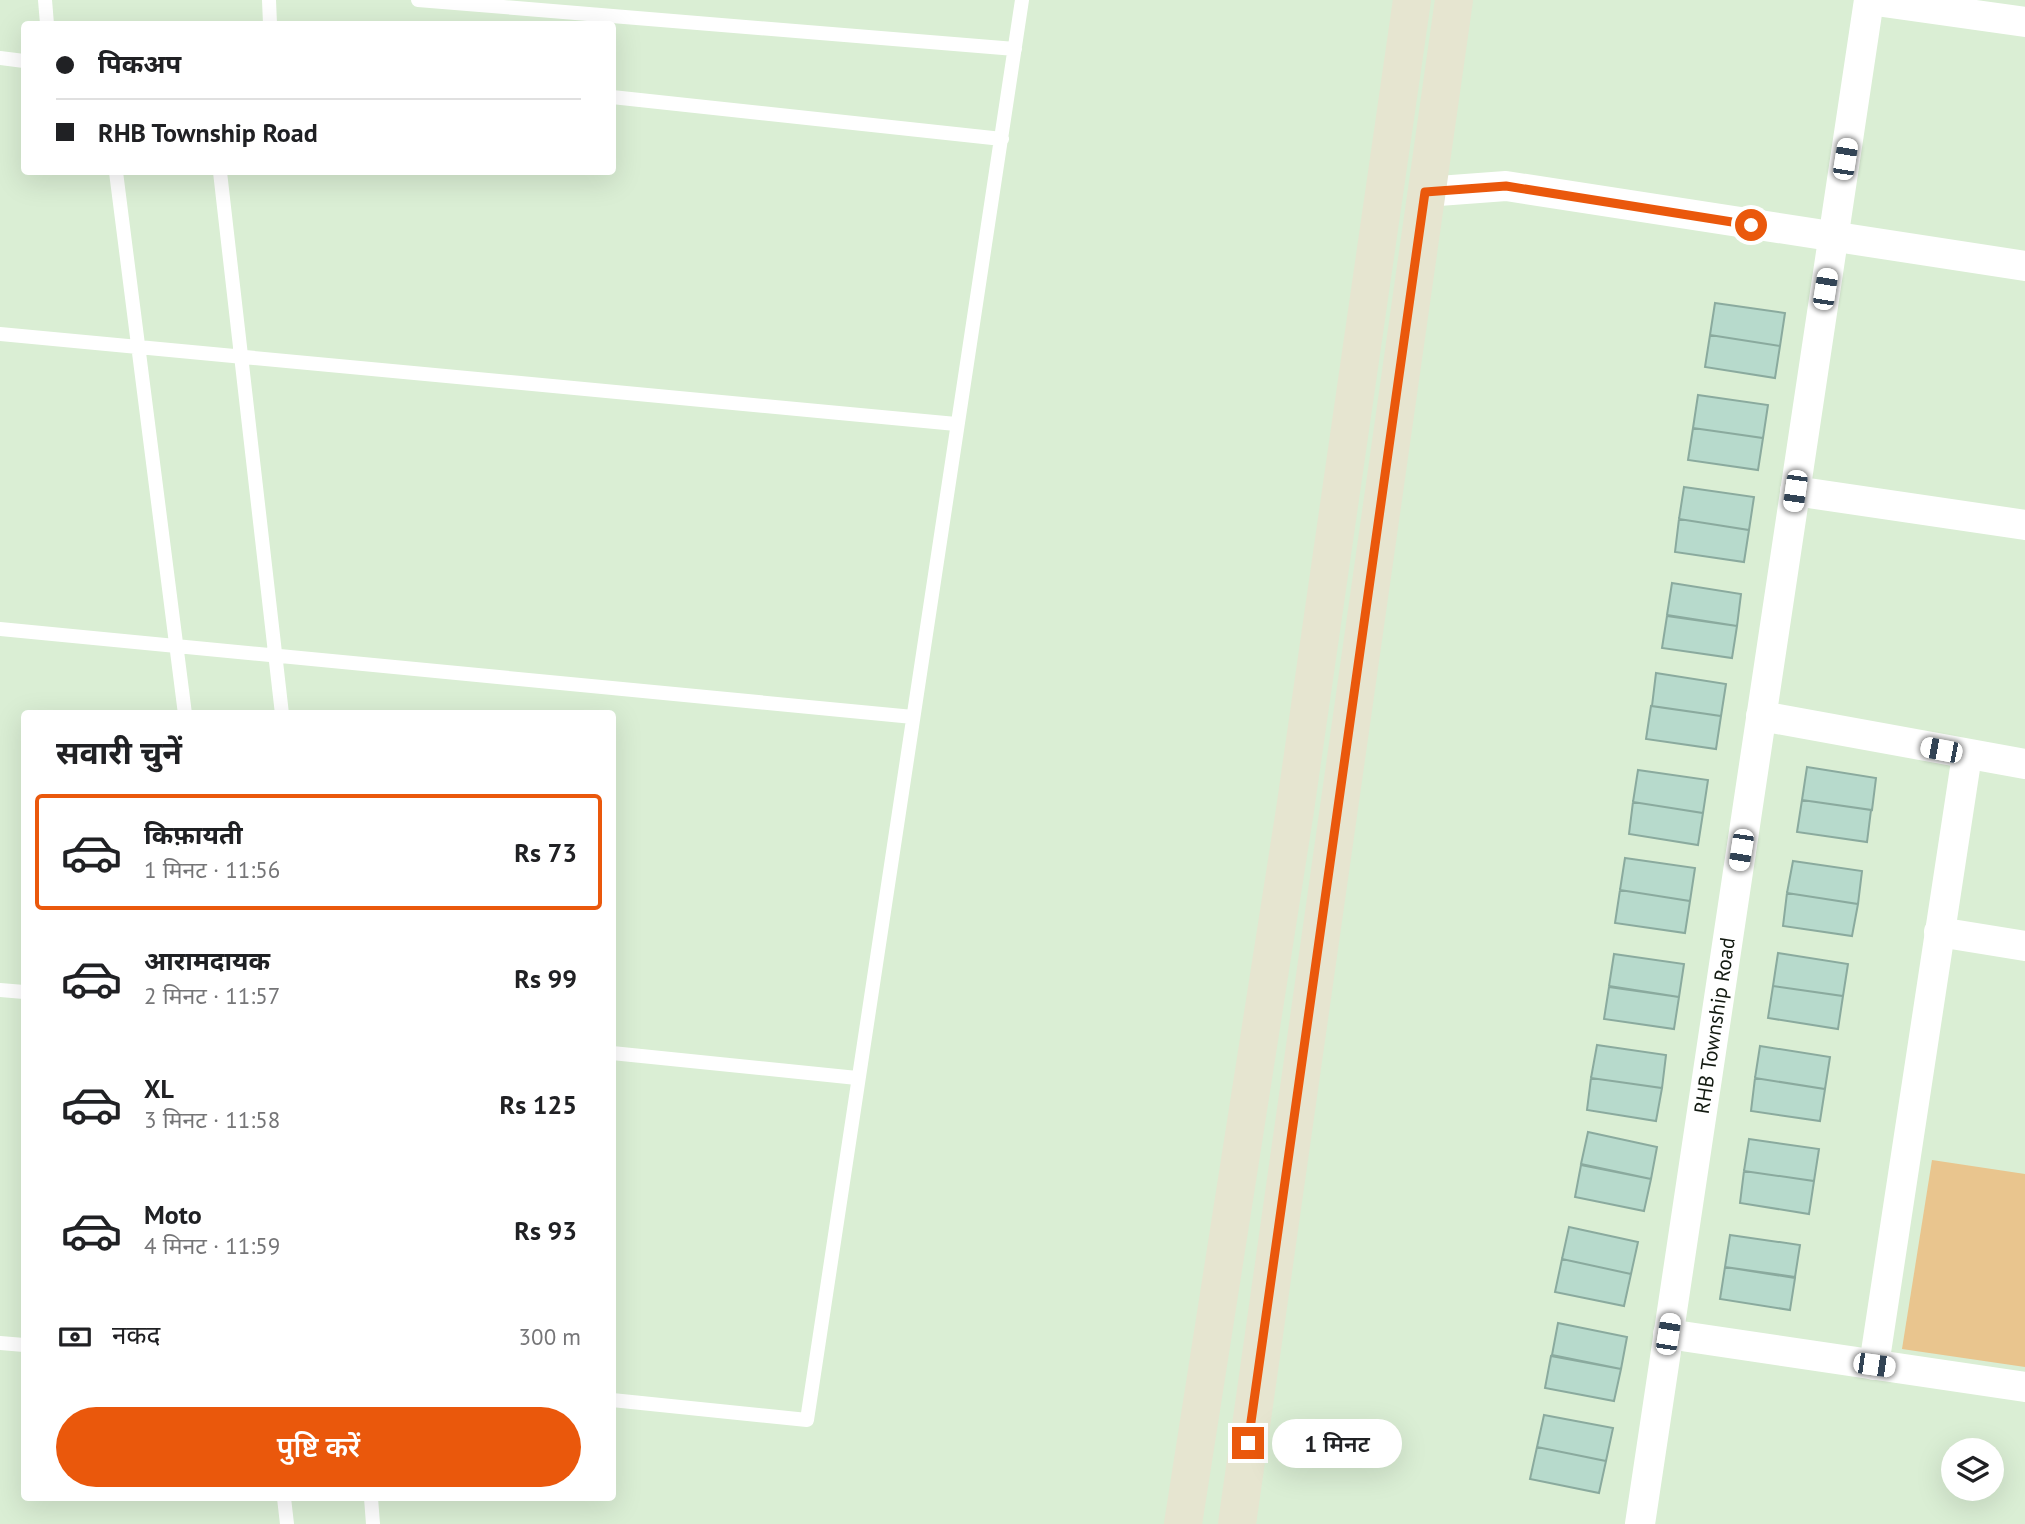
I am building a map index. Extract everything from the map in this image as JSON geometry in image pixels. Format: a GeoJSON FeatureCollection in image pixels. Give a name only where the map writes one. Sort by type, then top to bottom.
{"type":"FeatureCollection","features":[{"type":"Feature","properties":{"kind":"street"},"geometry":{"type":"LineString","coordinates":[[1183,1524],[1295,810],[1412,0]]}},
{"type":"Feature","properties":{"kind":"street"},"geometry":{"type":"LineString","coordinates":[[1237,1524],[1454,0]]}},
{"type":"Feature","properties":{"kind":"street","name":"RHB Township Road"},"geometry":{"type":"LineString","coordinates":[[1640,1524],[1869,0],[2025,22]]}},
{"type":"Feature","properties":{"kind":"street"},"geometry":{"type":"LineString","coordinates":[[1425,192],[1506,186],[1833,239],[2025,266]]}},
{"type":"Feature","properties":{"kind":"street"},"geometry":{"type":"LineString","coordinates":[[1795,491],[2025,525]]}},
{"type":"Feature","properties":{"kind":"street"},"geometry":{"type":"LineString","coordinates":[[1761,716],[2025,764]]}},
{"type":"Feature","properties":{"kind":"street"},"geometry":{"type":"LineString","coordinates":[[1874,1365],[1967,755]]}},
{"type":"Feature","properties":{"kind":"street"},"geometry":{"type":"LineString","coordinates":[[1939,932],[2025,946]]}},
{"type":"Feature","properties":{"kind":"street"},"geometry":{"type":"LineString","coordinates":[[1668,1334],[2025,1387]]}},
{"type":"Feature","properties":{"kind":"lane"},"geometry":{"type":"LineString","coordinates":[[45,0],[47,21]]}},
{"type":"Feature","properties":{"kind":"lane"},"geometry":{"type":"LineString","coordinates":[[269,0],[270,21]]}},
{"type":"Feature","properties":{"kind":"lane"},"geometry":{"type":"LineString","coordinates":[[418,0],[613,21]]}},
{"type":"Feature","properties":{"kind":"lane"},"geometry":{"type":"LineString","coordinates":[[616,1400],[807,1420],[1022,0]]}},
{"type":"Feature","properties":{"kind":"lane"},"geometry":{"type":"LineString","coordinates":[[616,21],[1015,49]]}},
{"type":"Feature","properties":{"kind":"lane"},"geometry":{"type":"LineString","coordinates":[[0,58],[21,61]]}},
{"type":"Feature","properties":{"kind":"lane"},"geometry":{"type":"LineString","coordinates":[[616,97],[1002,139]]}},
{"type":"Feature","properties":{"kind":"lane"},"geometry":{"type":"LineString","coordinates":[[116,175],[185,710]]}},
{"type":"Feature","properties":{"kind":"lane"},"geometry":{"type":"LineString","coordinates":[[220,175],[282,710]]}},
{"type":"Feature","properties":{"kind":"lane"},"geometry":{"type":"LineString","coordinates":[[0,334],[956,424]]}},
{"type":"Feature","properties":{"kind":"lane"},"geometry":{"type":"LineString","coordinates":[[0,629],[912,718]]}},
{"type":"Feature","properties":{"kind":"lane"},"geometry":{"type":"LineString","coordinates":[[0,990],[21,992]]}},
{"type":"Feature","properties":{"kind":"lane"},"geometry":{"type":"LineString","coordinates":[[616,1053],[857,1078]]}},
{"type":"Feature","properties":{"kind":"lane"},"geometry":{"type":"LineString","coordinates":[[0,1343],[21,1345]]}},
{"type":"Feature","properties":{"kind":"lane"},"geometry":{"type":"LineString","coordinates":[[284,1501],[287,1524]]}},
{"type":"Feature","properties":{"kind":"lane"},"geometry":{"type":"LineString","coordinates":[[370,1501],[373,1524]]}},
{"type":"Feature","properties":{"kind":"shaded area"},"geometry":{"type":"Polygon","coordinates":[[[1932,1160],[2025,1174],[2025,1367],[1902,1349],[1932,1160]]]}},
{"type":"Feature","properties":{"kind":"building"},"geometry":{"type":"Polygon","coordinates":[[[1715,303],[1785,313],[1780,346],[1710,335],[1715,303]]]}},
{"type":"Feature","properties":{"kind":"building"},"geometry":{"type":"Polygon","coordinates":[[[1710,335],[1780,346],[1775,378],[1705,367],[1710,335]]]}},
{"type":"Feature","properties":{"kind":"building"},"geometry":{"type":"Polygon","coordinates":[[[1698,395],[1768,405],[1763,438],[1693,428],[1698,395]]]}},
{"type":"Feature","properties":{"kind":"building"},"geometry":{"type":"Polygon","coordinates":[[[1693,428],[1763,438],[1758,470],[1688,460],[1693,428]]]}},
{"type":"Feature","properties":{"kind":"building"},"geometry":{"type":"Polygon","coordinates":[[[1684,487],[1754,497],[1749,530],[1679,519],[1684,487]]]}},
{"type":"Feature","properties":{"kind":"building"},"geometry":{"type":"Polygon","coordinates":[[[1679,519],[1749,530],[1744,562],[1675,552],[1679,519]]]}},
{"type":"Feature","properties":{"kind":"building"},"geometry":{"type":"Polygon","coordinates":[[[1672,583],[1741,594],[1737,626],[1667,615],[1672,583]]]}},
{"type":"Feature","properties":{"kind":"building"},"geometry":{"type":"Polygon","coordinates":[[[1667,616],[1737,626],[1732,658],[1662,648],[1667,616]]]}},
{"type":"Feature","properties":{"kind":"building"},"geometry":{"type":"Polygon","coordinates":[[[1656,673],[1726,684],[1721,716],[1652,706],[1656,673]]]}},
{"type":"Feature","properties":{"kind":"building"},"geometry":{"type":"Polygon","coordinates":[[[1651,706],[1721,716],[1716,749],[1646,739],[1651,706]]]}},
{"type":"Feature","properties":{"kind":"building"},"geometry":{"type":"Polygon","coordinates":[[[1807,767],[1876,778],[1872,810],[1802,800],[1807,767]]]}},
{"type":"Feature","properties":{"kind":"building"},"geometry":{"type":"Polygon","coordinates":[[[1638,770],[1708,780],[1703,813],[1633,802],[1638,770]]]}},
{"type":"Feature","properties":{"kind":"building"},"geometry":{"type":"Polygon","coordinates":[[[1802,800],[1871,810],[1867,842],[1797,832],[1802,800]]]}},
{"type":"Feature","properties":{"kind":"building"},"geometry":{"type":"Polygon","coordinates":[[[1633,802],[1703,813],[1698,845],[1629,834],[1633,802]]]}},
{"type":"Feature","properties":{"kind":"building"},"geometry":{"type":"Polygon","coordinates":[[[1625,858],[1695,868],[1690,901],[1620,890],[1625,858]]]}},
{"type":"Feature","properties":{"kind":"building"},"geometry":{"type":"Polygon","coordinates":[[[1793,861],[1862,871],[1858,904],[1787,893],[1793,861]]]}},
{"type":"Feature","properties":{"kind":"building"},"geometry":{"type":"Polygon","coordinates":[[[1620,890],[1690,901],[1685,933],[1615,923],[1620,890]]]}},
{"type":"Feature","properties":{"kind":"building"},"geometry":{"type":"Polygon","coordinates":[[[1787,893],[1858,904],[1852,936],[1783,926],[1787,893]]]}},
{"type":"Feature","properties":{"kind":"building"},"geometry":{"type":"Polygon","coordinates":[[[1778,953],[1848,964],[1843,996],[1773,986],[1778,953]]]}},
{"type":"Feature","properties":{"kind":"building"},"geometry":{"type":"Polygon","coordinates":[[[1614,954],[1684,964],[1679,997],[1609,986],[1614,954]]]}},
{"type":"Feature","properties":{"kind":"building"},"geometry":{"type":"Polygon","coordinates":[[[1773,986],[1843,996],[1838,1029],[1768,1018],[1773,986]]]}},
{"type":"Feature","properties":{"kind":"building"},"geometry":{"type":"Polygon","coordinates":[[[1609,987],[1679,997],[1674,1029],[1604,1019],[1609,987]]]}},
{"type":"Feature","properties":{"kind":"building"},"geometry":{"type":"Polygon","coordinates":[[[1597,1045],[1666,1055],[1662,1088],[1591,1078],[1597,1045]]]}},
{"type":"Feature","properties":{"kind":"building"},"geometry":{"type":"Polygon","coordinates":[[[1760,1046],[1830,1057],[1825,1089],[1755,1078],[1760,1046]]]}},
{"type":"Feature","properties":{"kind":"building"},"geometry":{"type":"Polygon","coordinates":[[[1591,1078],[1662,1088],[1656,1121],[1587,1110],[1591,1078]]]}},
{"type":"Feature","properties":{"kind":"building"},"geometry":{"type":"Polygon","coordinates":[[[1755,1078],[1825,1089],[1820,1121],[1751,1111],[1755,1078]]]}},
{"type":"Feature","properties":{"kind":"building"},"geometry":{"type":"Polygon","coordinates":[[[1588,1132],[1657,1147],[1651,1179],[1581,1164],[1588,1132]]]}},
{"type":"Feature","properties":{"kind":"building"},"geometry":{"type":"Polygon","coordinates":[[[1749,1139],[1819,1149],[1814,1181],[1744,1171],[1749,1139]]]}},
{"type":"Feature","properties":{"kind":"building"},"geometry":{"type":"Polygon","coordinates":[[[1581,1165],[1651,1179],[1644,1211],[1575,1197],[1581,1165]]]}},
{"type":"Feature","properties":{"kind":"building"},"geometry":{"type":"Polygon","coordinates":[[[1744,1171],[1814,1181],[1809,1214],[1740,1203],[1744,1171]]]}},
{"type":"Feature","properties":{"kind":"building"},"geometry":{"type":"Polygon","coordinates":[[[1569,1227],[1638,1242],[1631,1274],[1562,1259],[1569,1227]]]}},
{"type":"Feature","properties":{"kind":"building"},"geometry":{"type":"Polygon","coordinates":[[[1730,1235],[1800,1245],[1795,1277],[1725,1267],[1730,1235]]]}},
{"type":"Feature","properties":{"kind":"building"},"geometry":{"type":"Polygon","coordinates":[[[1562,1259],[1631,1274],[1624,1306],[1555,1292],[1562,1259]]]}},
{"type":"Feature","properties":{"kind":"building"},"geometry":{"type":"Polygon","coordinates":[[[1725,1267],[1795,1278],[1790,1310],[1720,1299],[1725,1267]]]}},
{"type":"Feature","properties":{"kind":"building"},"geometry":{"type":"Polygon","coordinates":[[[1558,1323],[1627,1337],[1621,1369],[1552,1355],[1558,1323]]]}},
{"type":"Feature","properties":{"kind":"building"},"geometry":{"type":"Polygon","coordinates":[[[1551,1356],[1621,1369],[1614,1401],[1545,1388],[1551,1356]]]}},
{"type":"Feature","properties":{"kind":"building"},"geometry":{"type":"Polygon","coordinates":[[[1544,1415],[1613,1428],[1606,1461],[1537,1447],[1544,1415]]]}},
{"type":"Feature","properties":{"kind":"building"},"geometry":{"type":"Polygon","coordinates":[[[1537,1447],[1606,1461],[1599,1493],[1530,1479],[1537,1447]]]}},
{"type":"Feature","properties":{"kind":"route"},"geometry":{"type":"LineString","coordinates":[[1248,1443],[1425,192],[1506,186],[1751,225]]}}]}
